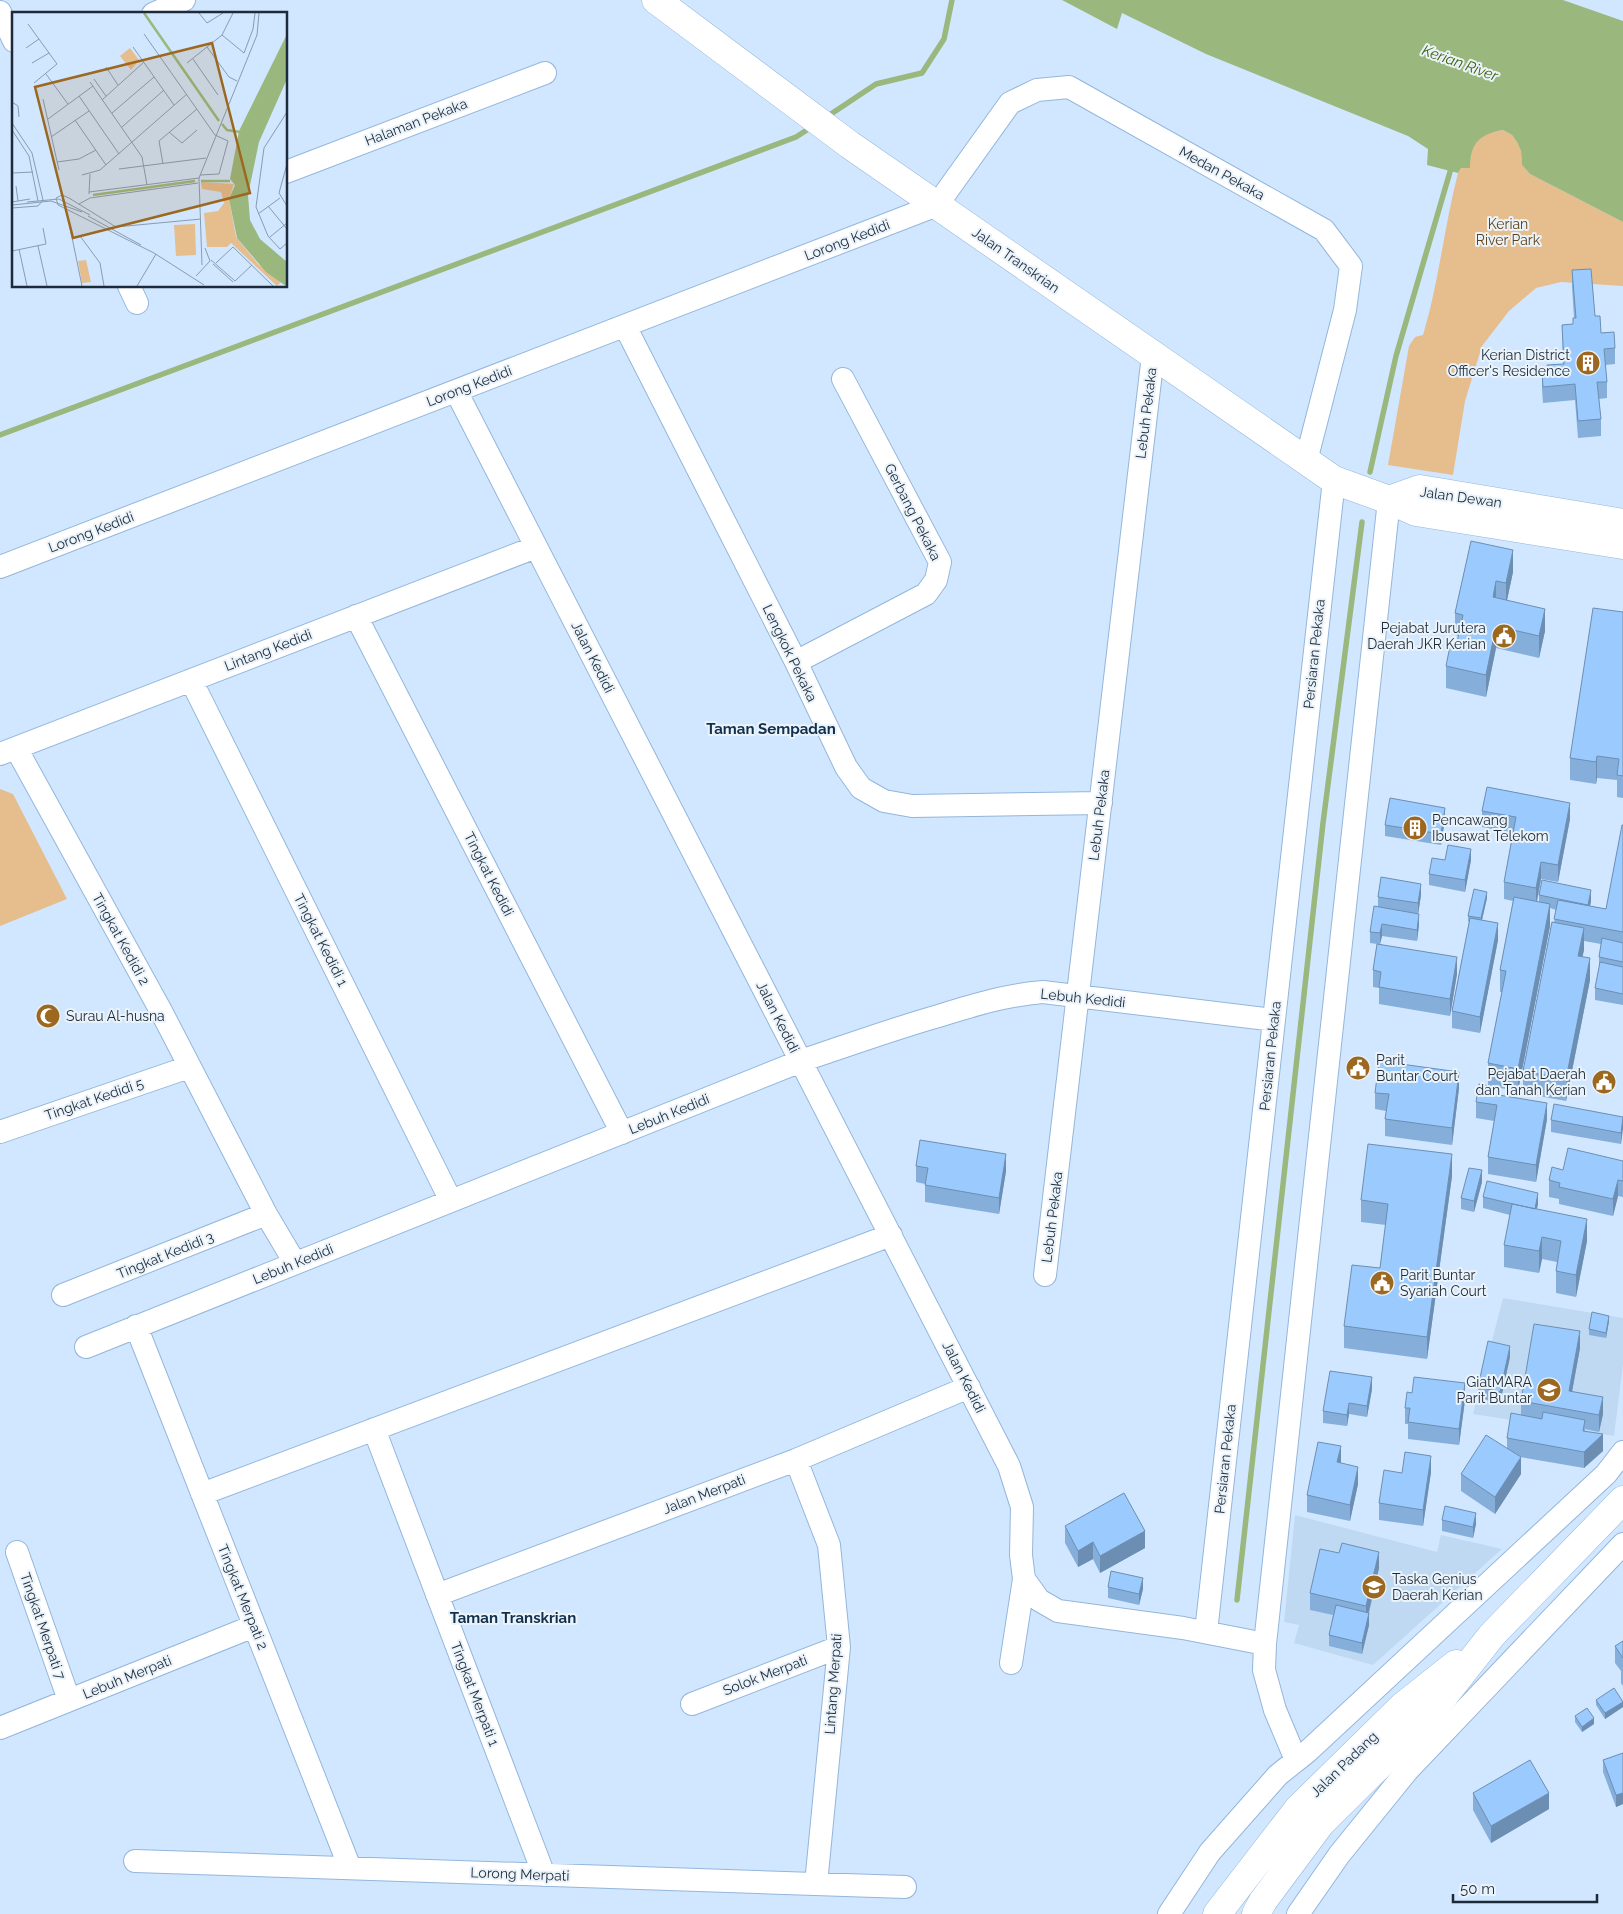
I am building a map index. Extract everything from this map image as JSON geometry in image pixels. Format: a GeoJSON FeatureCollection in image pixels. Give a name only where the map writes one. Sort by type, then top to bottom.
{"type":"FeatureCollection","features":[{"type":"Feature","properties":{"kind":"main road","name":"Jalan Transkrian"},"geometry":{"type":"LineString","coordinates":[[656,0],[850,145],[1306,462],[1334,480],[1389,500]]}},
{"type":"Feature","properties":{"kind":"main road","name":"Jalan Dewan"},"geometry":{"type":"LineString","coordinates":[[1389,500],[1420,489],[1623,523]]}},
{"type":"Feature","properties":{"kind":"main road","name":"Jalan Dewan"},"geometry":{"type":"LineString","coordinates":[[1389,500],[1416,512],[1623,545]]}},
{"type":"Feature","properties":{"kind":"main road","name":"Jalan Padang"},"geometry":{"type":"LineString","coordinates":[[1256,1914],[1321,1823],[1425,1720],[1492,1634],[1623,1500]]}},
{"type":"Feature","properties":{"kind":"main road","name":"Jalan Padang"},"geometry":{"type":"LineString","coordinates":[[1217,1914],[1298,1809],[1403,1706],[1492,1634]]}},
{"type":"Feature","properties":{"kind":"street"},"geometry":{"type":"LineString","coordinates":[[157,12],[184,0]]}},
{"type":"Feature","properties":{"kind":"street"},"geometry":{"type":"LineString","coordinates":[[0,12],[12,37]]}},
{"type":"Feature","properties":{"kind":"street","name":"Halaman Pekaka"},"geometry":{"type":"LineString","coordinates":[[288,171],[545,73]]}},
{"type":"Feature","properties":{"kind":"street","name":"Medan Pekaka"},"geometry":{"type":"LineString","coordinates":[[937,205],[1010,103],[1037,90],[1069,87],[1324,230],[1351,266],[1344,310],[1306,462]]}},
{"type":"Feature","properties":{"kind":"street","name":"Lorong Kedidi"},"geometry":{"type":"LineString","coordinates":[[0,567],[937,205]]}},
{"type":"Feature","properties":{"kind":"street","name":"Lengkok Pekaka"},"geometry":{"type":"LineString","coordinates":[[626,326],[796,662],[846,767],[861,788],[884,801],[912,806],[1101,803]]}},
{"type":"Feature","properties":{"kind":"street","name":"Lebuh Pekaka"},"geometry":{"type":"LineString","coordinates":[[1045,1274],[1153,355]]}},
{"type":"Feature","properties":{"kind":"street","name":"Gerbang Pekaka"},"geometry":{"type":"LineString","coordinates":[[796,662],[926,594],[936,580],[940,562],[843,379]]}},
{"type":"Feature","properties":{"kind":"street","name":"Jalan Kedidi"},"geometry":{"type":"LineString","coordinates":[[456,391],[1009,1466],[1022,1507],[1021,1555],[1024,1579],[1011,1663]]}},
{"type":"Feature","properties":{"kind":"street","name":"Persiaran Pekaka"},"geometry":{"type":"LineString","coordinates":[[1206,1632],[1334,480]]}},
{"type":"Feature","properties":{"kind":"street"},"geometry":{"type":"LineString","coordinates":[[1296,1760],[1275,1710],[1264,1670],[1265,1644],[1389,500]]}},
{"type":"Feature","properties":{"kind":"street","name":"Lintang Kedidi"},"geometry":{"type":"LineString","coordinates":[[8,751],[536,547]]}},
{"type":"Feature","properties":{"kind":"street","name":"Tingkat Kedidi"},"geometry":{"type":"LineString","coordinates":[[356,616],[622,1132]]}},
{"type":"Feature","properties":{"kind":"street","name":"Tingkat Kedidi 1"},"geometry":{"type":"LineString","coordinates":[[191,680],[451,1201]]}},
{"type":"Feature","properties":{"kind":"street","name":"Tingkat Kedidi 2"},"geometry":{"type":"LineString","coordinates":[[8,751],[161,1011],[266,1214],[295,1263]]}},
{"type":"Feature","properties":{"kind":"street","name":"Lebuh Kedidi"},"geometry":{"type":"LineString","coordinates":[[86,1347],[801,1061],[885,1032],[1013,994],[1043,992],[1274,1020]]}},
{"type":"Feature","properties":{"kind":"street","name":"Tingkat Kedidi 5"},"geometry":{"type":"LineString","coordinates":[[0,1132],[189,1067]]}},
{"type":"Feature","properties":{"kind":"street","name":"Tingkat Kedidi 3"},"geometry":{"type":"LineString","coordinates":[[64,1296],[266,1214]]}},
{"type":"Feature","properties":{"kind":"street"},"geometry":{"type":"LineString","coordinates":[[202,1494],[890,1235]]}},
{"type":"Feature","properties":{"kind":"street","name":"Tingkat Merpati 2"},"geometry":{"type":"LineString","coordinates":[[136,1326],[350,1868]]}},
{"type":"Feature","properties":{"kind":"street","name":"Jalan Merpati"},"geometry":{"type":"LineString","coordinates":[[437,1595],[796,1460],[968,1387]]}},
{"type":"Feature","properties":{"kind":"street","name":"Tingkat Merpati 1"},"geometry":{"type":"LineString","coordinates":[[374,1429],[544,1875]]}},
{"type":"Feature","properties":{"kind":"street"},"geometry":{"type":"LineString","coordinates":[[1169,1914],[1210,1852],[1278,1775],[1606,1474],[1623,1452]]}},
{"type":"Feature","properties":{"kind":"street","name":"Lintang Merpati"},"geometry":{"type":"LineString","coordinates":[[796,1460],[829,1545],[839,1647],[816,1884]]}},
{"type":"Feature","properties":{"kind":"street"},"geometry":{"type":"LineString","coordinates":[[1298,1914],[1339,1855],[1407,1771],[1623,1544]]}},
{"type":"Feature","properties":{"kind":"street","name":"Tingkat Merpati 7"},"geometry":{"type":"LineString","coordinates":[[17,1552],[69,1700]]}},
{"type":"Feature","properties":{"kind":"street"},"geometry":{"type":"LineString","coordinates":[[1024,1579],[1039,1600],[1058,1611],[1206,1632],[1265,1644]]}},
{"type":"Feature","properties":{"kind":"street","name":"Lebuh Merpati"},"geometry":{"type":"LineString","coordinates":[[0,1728],[254,1626]]}},
{"type":"Feature","properties":{"kind":"street","name":"Solok Merpati"},"geometry":{"type":"LineString","coordinates":[[692,1704],[839,1647]]}},
{"type":"Feature","properties":{"kind":"street","name":"Lorong Merpati"},"geometry":{"type":"LineString","coordinates":[[135,1861],[905,1887]]}},
{"type":"Feature","properties":{"kind":"shaded area","name":"GiatMARA Parit Buntar"},"geometry":{"type":"Polygon","coordinates":[[[1503,1298],[1623,1318],[1623,1365],[1614,1436],[1473,1414],[1503,1298]]]}},
{"type":"Feature","properties":{"kind":"shaded area","name":"Taska Genius Daerah Kerian"},"geometry":{"type":"Polygon","coordinates":[[[1295,1515],[1437,1552],[1441,1535],[1502,1549],[1373,1665],[1294,1643],[1299,1625],[1284,1622],[1295,1515]]]}},
{"type":"Feature","properties":{"kind":"green space","name":"Kerian River Park"},"geometry":{"type":"Polygon","coordinates":[[[1503,130],[1512,135],[1517,142],[1521,151],[1522,165],[1530,174],[1623,222],[1623,286],[1561,282],[1536,288],[1509,311],[1482,346],[1465,401],[1453,475],[1388,465],[1409,346],[1415,337],[1423,335],[1429,315],[1458,173],[1461,168],[1470,167],[1471,151],[1481,137],[1503,130]]]}},
{"type":"Feature","properties":{"kind":"green space"},"geometry":{"type":"Polygon","coordinates":[[[0,789],[13,794],[67,899],[0,926],[0,789]]]}},
{"type":"Feature","properties":{"kind":"water","name":"Kerian River"},"geometry":{"type":"Polygon","coordinates":[[[1062,0],[1563,0],[1623,21],[1623,222],[1530,174],[1522,165],[1521,151],[1517,142],[1512,135],[1503,130],[1482,137],[1474,146],[1470,168],[1461,168],[1458,173],[1427,165],[1428,149],[1408,136],[1206,54],[1122,13],[1117,29],[1062,0]]]}},
{"type":"Feature","properties":{"kind":"building","name":"Kerian District Officer's Residence"},"geometry":{"type":"Polygon","coordinates":[[[1591,269],[1595,316],[1600,316],[1601,333],[1614,332],[1615,348],[1604,349],[1607,382],[1597,382],[1601,419],[1578,421],[1575,384],[1543,387],[1542,372],[1548,372],[1547,365],[1564,364],[1562,325],[1573,324],[1573,318],[1576,318],[1572,270],[1591,269]]]}},
{"type":"Feature","properties":{"kind":"building"},"geometry":{"type":"Polygon","coordinates":[[[1471,541],[1513,550],[1506,583],[1496,581],[1493,597],[1545,609],[1539,636],[1496,626],[1486,675],[1446,666],[1451,641],[1457,642],[1463,615],[1455,613],[1471,541]]]}},
{"type":"Feature","properties":{"kind":"building"},"geometry":{"type":"Polygon","coordinates":[[[1593,608],[1623,612],[1623,776],[1617,775],[1619,759],[1597,756],[1596,762],[1570,758],[1593,608]]]}},
{"type":"Feature","properties":{"kind":"building"},"geometry":{"type":"Polygon","coordinates":[[[1487,787],[1570,803],[1558,865],[1541,862],[1536,888],[1504,882],[1516,817],[1482,811],[1487,787]]]}},
{"type":"Feature","properties":{"kind":"building"},"geometry":{"type":"Polygon","coordinates":[[[1390,798],[1445,808],[1441,834],[1385,825],[1390,798]]]}},
{"type":"Feature","properties":{"kind":"building"},"geometry":{"type":"Polygon","coordinates":[[[1622,825],[1623,932],[1554,919],[1558,900],[1606,909],[1622,825]]]}},
{"type":"Feature","properties":{"kind":"building"},"geometry":{"type":"Polygon","coordinates":[[[1448,845],[1471,849],[1465,880],[1429,874],[1432,858],[1445,860],[1448,845]]]}},
{"type":"Feature","properties":{"kind":"building"},"geometry":{"type":"Polygon","coordinates":[[[1381,877],[1421,884],[1418,903],[1378,897],[1381,877]]]}},
{"type":"Feature","properties":{"kind":"building"},"geometry":{"type":"Polygon","coordinates":[[[1542,880],[1591,890],[1588,905],[1539,895],[1542,880]]]}},
{"type":"Feature","properties":{"kind":"building"},"geometry":{"type":"Polygon","coordinates":[[[1474,889],[1487,892],[1481,918],[1468,916],[1474,889]]]}},
{"type":"Feature","properties":{"kind":"building"},"geometry":{"type":"Polygon","coordinates":[[[1514,897],[1550,904],[1518,1069],[1488,1063],[1506,971],[1500,970],[1514,897]]]}},
{"type":"Feature","properties":{"kind":"building"},"geometry":{"type":"Polygon","coordinates":[[[1374,906],[1419,914],[1417,930],[1382,924],[1380,933],[1370,932],[1374,906]]]}},
{"type":"Feature","properties":{"kind":"building"},"geometry":{"type":"Polygon","coordinates":[[[1470,918],[1498,923],[1480,1017],[1452,1011],[1470,918]]]}},
{"type":"Feature","properties":{"kind":"building"},"geometry":{"type":"Polygon","coordinates":[[[1552,922],[1584,928],[1578,956],[1590,958],[1566,1079],[1523,1071],[1552,922]]]}},
{"type":"Feature","properties":{"kind":"building"},"geometry":{"type":"Polygon","coordinates":[[[1602,938],[1623,943],[1623,962],[1599,957],[1602,938]]]}},
{"type":"Feature","properties":{"kind":"building"},"geometry":{"type":"Polygon","coordinates":[[[1377,944],[1457,957],[1450,999],[1379,987],[1381,972],[1373,970],[1377,944]]]}},
{"type":"Feature","properties":{"kind":"building"},"geometry":{"type":"Polygon","coordinates":[[[1600,962],[1623,967],[1623,994],[1595,988],[1600,962]]]}},
{"type":"Feature","properties":{"kind":"building"},"geometry":{"type":"Polygon","coordinates":[[[1379,1061],[1459,1072],[1452,1128],[1385,1119],[1389,1094],[1375,1093],[1379,1061]]]}},
{"type":"Feature","properties":{"kind":"building"},"geometry":{"type":"Polygon","coordinates":[[[1479,1084],[1500,1088],[1499,1095],[1547,1103],[1536,1165],[1488,1157],[1497,1105],[1476,1102],[1479,1084]]]}},
{"type":"Feature","properties":{"kind":"building"},"geometry":{"type":"Polygon","coordinates":[[[1554,1104],[1623,1117],[1621,1133],[1551,1120],[1554,1104]]]}},
{"type":"Feature","properties":{"kind":"building"},"geometry":{"type":"Polygon","coordinates":[[[920,1140],[1006,1154],[999,1198],[925,1185],[928,1168],[916,1166],[920,1140]]]}},
{"type":"Feature","properties":{"kind":"building"},"geometry":{"type":"Polygon","coordinates":[[[1368,1144],[1452,1154],[1427,1337],[1344,1326],[1352,1265],[1380,1268],[1388,1204],[1361,1200],[1368,1144]]]}},
{"type":"Feature","properties":{"kind":"building"},"geometry":{"type":"Polygon","coordinates":[[[1568,1148],[1623,1161],[1623,1181],[1618,1180],[1613,1199],[1559,1187],[1560,1183],[1549,1180],[1552,1167],[1563,1170],[1568,1148]]]}},
{"type":"Feature","properties":{"kind":"building"},"geometry":{"type":"Polygon","coordinates":[[[1469,1168],[1482,1170],[1474,1201],[1461,1198],[1469,1168]]]}},
{"type":"Feature","properties":{"kind":"building"},"geometry":{"type":"Polygon","coordinates":[[[1487,1181],[1538,1193],[1535,1209],[1483,1197],[1487,1181]]]}},
{"type":"Feature","properties":{"kind":"building"},"geometry":{"type":"Polygon","coordinates":[[[1512,1204],[1587,1219],[1576,1275],[1556,1271],[1561,1241],[1542,1237],[1539,1251],[1504,1245],[1512,1204]]]}},
{"type":"Feature","properties":{"kind":"building"},"geometry":{"type":"Polygon","coordinates":[[[1592,1312],[1609,1316],[1606,1333],[1589,1329],[1592,1312]]]}},
{"type":"Feature","properties":{"kind":"building"},"geometry":{"type":"Polygon","coordinates":[[[1534,1324],[1580,1331],[1569,1391],[1603,1397],[1599,1415],[1521,1401],[1534,1324]]]}},
{"type":"Feature","properties":{"kind":"building"},"geometry":{"type":"Polygon","coordinates":[[[1488,1341],[1510,1346],[1500,1392],[1478,1387],[1488,1341]]]}},
{"type":"Feature","properties":{"kind":"building"},"geometry":{"type":"Polygon","coordinates":[[[1330,1371],[1372,1377],[1367,1406],[1349,1403],[1347,1415],[1323,1411],[1330,1371]]]}},
{"type":"Feature","properties":{"kind":"building"},"geometry":{"type":"Polygon","coordinates":[[[1414,1377],[1465,1383],[1459,1429],[1408,1422],[1410,1408],[1405,1408],[1407,1392],[1412,1393],[1414,1377]]]}},
{"type":"Feature","properties":{"kind":"building"},"geometry":{"type":"Polygon","coordinates":[[[1543,1412],[1585,1420],[1583,1431],[1603,1434],[1584,1452],[1507,1438],[1511,1413],[1542,1419],[1543,1412]]]}},
{"type":"Feature","properties":{"kind":"building"},"geometry":{"type":"Polygon","coordinates":[[[1486,1435],[1521,1457],[1495,1497],[1461,1474],[1486,1435]]]}},
{"type":"Feature","properties":{"kind":"building"},"geometry":{"type":"Polygon","coordinates":[[[1318,1442],[1341,1446],[1337,1462],[1358,1467],[1350,1505],[1307,1495],[1318,1442]]]}},
{"type":"Feature","properties":{"kind":"building"},"geometry":{"type":"Polygon","coordinates":[[[1405,1452],[1431,1456],[1423,1510],[1379,1503],[1384,1470],[1402,1473],[1405,1452]]]}},
{"type":"Feature","properties":{"kind":"building"},"geometry":{"type":"Polygon","coordinates":[[[1124,1493],[1145,1531],[1100,1556],[1093,1542],[1078,1551],[1065,1526],[1124,1493]]]}},
{"type":"Feature","properties":{"kind":"building"},"geometry":{"type":"Polygon","coordinates":[[[1445,1506],[1476,1513],[1473,1527],[1442,1520],[1445,1506]]]}},
{"type":"Feature","properties":{"kind":"building"},"geometry":{"type":"Polygon","coordinates":[[[1342,1543],[1379,1552],[1366,1606],[1310,1593],[1320,1549],[1339,1553],[1342,1543]]]}},
{"type":"Feature","properties":{"kind":"building"},"geometry":{"type":"Polygon","coordinates":[[[1111,1571],[1143,1578],[1139,1594],[1108,1587],[1111,1571]]]}},
{"type":"Feature","properties":{"kind":"building"},"geometry":{"type":"Polygon","coordinates":[[[1336,1605],[1369,1613],[1362,1643],[1329,1635],[1336,1605]]]}},
{"type":"Feature","properties":{"kind":"building"},"geometry":{"type":"Polygon","coordinates":[[[1623,1641],[1623,1658],[1615,1646],[1623,1641]]]}},
{"type":"Feature","properties":{"kind":"building"},"geometry":{"type":"Polygon","coordinates":[[[1614,1688],[1623,1702],[1605,1713],[1596,1700],[1614,1688]]]}},
{"type":"Feature","properties":{"kind":"building"},"geometry":{"type":"Polygon","coordinates":[[[1587,1708],[1594,1718],[1582,1727],[1575,1716],[1587,1708]]]}},
{"type":"Feature","properties":{"kind":"building"},"geometry":{"type":"Polygon","coordinates":[[[1623,1753],[1623,1793],[1616,1795],[1603,1760],[1623,1753]]]}},
{"type":"Feature","properties":{"kind":"building"},"geometry":{"type":"Polygon","coordinates":[[[1530,1760],[1549,1793],[1491,1826],[1473,1793],[1530,1760]]]}},
{"type":"Feature","properties":{"kind":"waterway"},"geometry":{"type":"LineString","coordinates":[[825,118],[876,84],[922,73],[944,39],[952,0]]}},
{"type":"Feature","properties":{"kind":"waterway"},"geometry":{"type":"LineString","coordinates":[[0,435],[796,137],[813,126]]}},
{"type":"Feature","properties":{"kind":"waterway"},"geometry":{"type":"LineString","coordinates":[[1370,472],[1396,356],[1452,165]]}},
{"type":"Feature","properties":{"kind":"waterway"},"geometry":{"type":"LineString","coordinates":[[1237,1600],[1323,823],[1362,522]]}},
{"type":"Feature","properties":{"kind":"place","name":"Kerian District Officer's Residence"},"geometry":{"type":"Point","coordinates":[1588,363]}},
{"type":"Feature","properties":{"kind":"place","name":"Pejabat Jurutera Daerah JKR Kerian"},"geometry":{"type":"Point","coordinates":[1504,636]}},
{"type":"Feature","properties":{"kind":"place","name":"Pencawang Ibusawat Telekom"},"geometry":{"type":"Point","coordinates":[1415,828]}},
{"type":"Feature","properties":{"kind":"place","name":"Surau Al-husna"},"geometry":{"type":"Point","coordinates":[48,1016]}},
{"type":"Feature","properties":{"kind":"place","name":"Parit Buntar Court"},"geometry":{"type":"Point","coordinates":[1358,1068]}},
{"type":"Feature","properties":{"kind":"place","name":"Pejabat Daerah dan Tanah Kerian"},"geometry":{"type":"Point","coordinates":[1604,1082]}},
{"type":"Feature","properties":{"kind":"place","name":"Parit Buntar Syariah Court"},"geometry":{"type":"Point","coordinates":[1382,1283]}},
{"type":"Feature","properties":{"kind":"place","name":"GiatMARA Parit Buntar"},"geometry":{"type":"Point","coordinates":[1549,1390]}},
{"type":"Feature","properties":{"kind":"place","name":"Taska Genius Daerah Kerian"},"geometry":{"type":"Point","coordinates":[1374,1587]}},
{"type":"Feature","properties":{"kind":"district","name":"Taman Sempadan"},"geometry":{"type":"Point","coordinates":[771,729]}},
{"type":"Feature","properties":{"kind":"district","name":"Taman Transkrian"},"geometry":{"type":"Point","coordinates":[513,1618]}}]}
